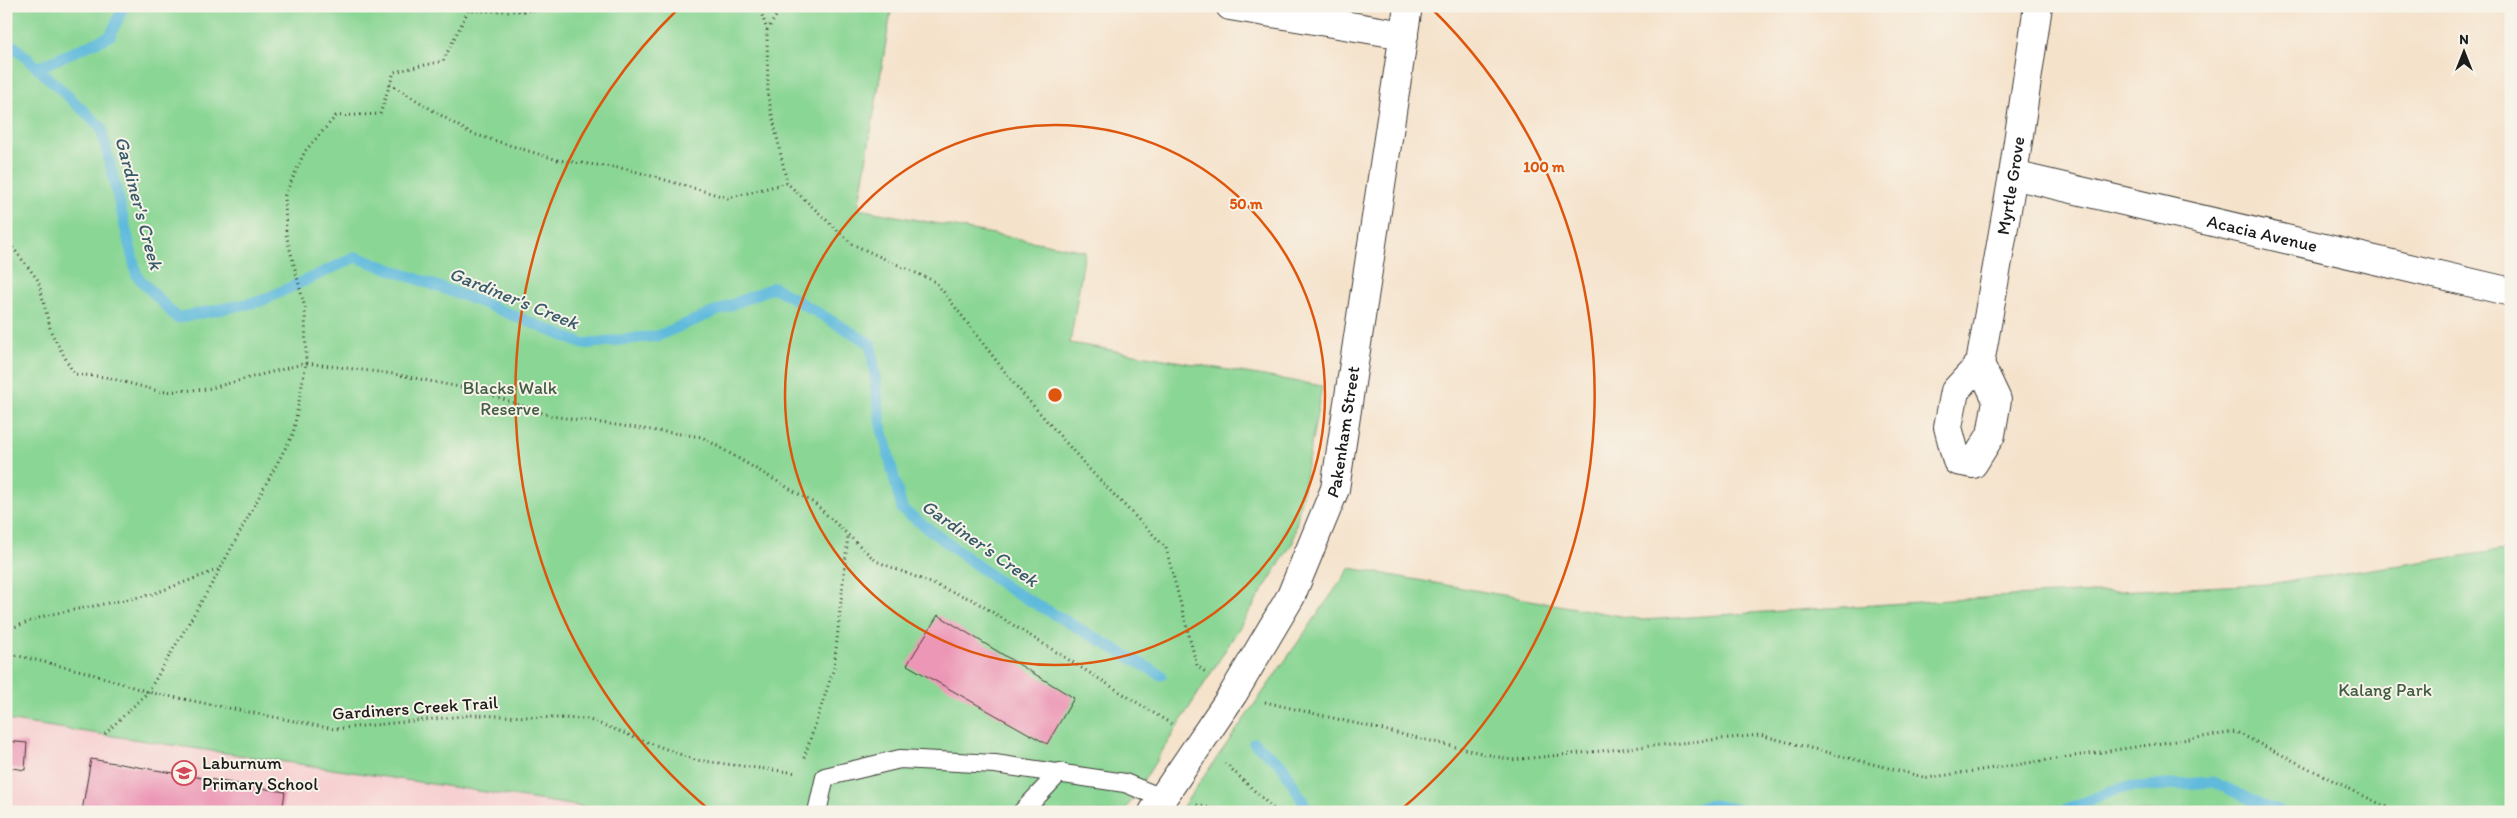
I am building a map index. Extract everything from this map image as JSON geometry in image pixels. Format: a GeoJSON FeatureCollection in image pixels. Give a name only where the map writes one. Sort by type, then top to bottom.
{"type":"FeatureCollection","features":[{"type":"Feature","properties":{"kind":"street"},"geometry":{"type":"LineString","coordinates":[[1230,6],[1404,35]]}},
{"type":"Feature","properties":{"kind":"street","name":"Pakenham Street"},"geometry":{"type":"LineString","coordinates":[[1158,805],[1233,694],[1291,596],[1335,489],[1408,6]]}},
{"type":"Feature","properties":{"kind":"street","name":"Myrtle Grove"},"geometry":{"type":"LineString","coordinates":[[1980,364],[2013,175],[2038,6]]}},
{"type":"Feature","properties":{"kind":"street","name":"Acacia Avenue"},"geometry":{"type":"LineString","coordinates":[[2013,175],[2511,292]]}},
{"type":"Feature","properties":{"kind":"lane"},"geometry":{"type":"LineString","coordinates":[[817,812],[825,777],[900,759],[995,764],[1125,783],[1158,805]]}},
{"type":"Feature","properties":{"kind":"lane"},"geometry":{"type":"LineString","coordinates":[[1022,812],[1060,772]]}},
{"type":"Feature","properties":{"kind":"path"},"geometry":{"type":"LineString","coordinates":[[523,11],[524,6]]}},
{"type":"Feature","properties":{"kind":"path"},"geometry":{"type":"LineString","coordinates":[[105,734],[148,692],[220,569],[293,434],[306,363],[305,308],[286,234],[285,195],[305,151],[336,116],[380,114],[394,72],[442,61],[468,11],[523,11],[576,6]]}},
{"type":"Feature","properties":{"kind":"path"},"geometry":{"type":"LineString","coordinates":[[759,6],[767,30],[768,96],[787,183],[852,244],[936,282],[1015,384],[1090,470],[1166,548],[1197,666],[1233,694],[1510,760],[1760,735],[1927,778],[2236,732],[2396,812]]}},
{"type":"Feature","properties":{"kind":"path"},"geometry":{"type":"LineString","coordinates":[[767,30],[783,6]]}},
{"type":"Feature","properties":{"kind":"path"},"geometry":{"type":"LineString","coordinates":[[390,84],[470,133],[558,160],[627,169],[728,198],[787,183]]}},
{"type":"Feature","properties":{"kind":"path"},"geometry":{"type":"LineString","coordinates":[[6,234],[10,244],[38,280],[51,332],[74,374],[106,377],[162,392],[207,389],[306,363],[394,374],[480,390],[551,416],[702,437],[814,503],[876,561],[973,600],[1078,668],[1200,741],[1277,812]]}},
{"type":"Feature","properties":{"kind":"path","name":"Gardiners Creek Trail"},"geometry":{"type":"LineString","coordinates":[[6,653],[86,672],[148,692],[334,729],[473,715],[587,719],[696,760],[799,773],[834,668],[848,534]]}},
{"type":"Feature","properties":{"kind":"path"},"geometry":{"type":"LineString","coordinates":[[6,630],[47,615],[150,595],[220,569]]}},
{"type":"Feature","properties":{"kind":"shaded area","name":"Laburnum Primary School"},"geometry":{"type":"Polygon","coordinates":[[[6,720],[105,734],[618,812],[6,812],[6,720]]]}},
{"type":"Feature","properties":{"kind":"green space","name":"Blacks Walk Reserve"},"geometry":{"type":"Polygon","coordinates":[[[6,6],[892,6],[858,209],[1085,251],[1070,343],[1322,386],[1293,542],[1124,812],[618,812],[6,720],[6,6]]]}},
{"type":"Feature","properties":{"kind":"green space","name":"Kalang Park"},"geometry":{"type":"Polygon","coordinates":[[[2511,549],[2511,812],[1179,812],[1350,568],[1643,620],[2012,596],[2268,584],[2511,549]]]}},
{"type":"Feature","properties":{"kind":"building"},"geometry":{"type":"Polygon","coordinates":[[[938,615],[1074,698],[1047,744],[907,665],[938,615]]]}},
{"type":"Feature","properties":{"kind":"building"},"geometry":{"type":"Polygon","coordinates":[[[6,741],[27,743],[25,770],[6,767],[6,741]]]}},
{"type":"Feature","properties":{"kind":"building"},"geometry":{"type":"Polygon","coordinates":[[[91,759],[285,792],[282,812],[82,811],[91,759]]]}},
{"type":"Feature","properties":{"kind":"waterway"},"geometry":{"type":"LineString","coordinates":[[37,68],[110,36],[124,6]]}},
{"type":"Feature","properties":{"kind":"waterway","name":"Gardiner's Creek"},"geometry":{"type":"LineString","coordinates":[[6,45],[14,46],[101,127],[137,276],[177,318],[261,301],[356,257],[478,301],[583,344],[657,336],[774,287],[871,344],[881,425],[902,509],[1006,587],[1161,675]]}},
{"type":"Feature","properties":{"kind":"waterway","name":"Gardiner's Creek"},"geometry":{"type":"LineString","coordinates":[[1254,743],[1282,765],[1306,807],[1316,812]]}},
{"type":"Feature","properties":{"kind":"waterway","name":"Gardiner's Creek"},"geometry":{"type":"LineString","coordinates":[[2059,812],[2120,788],[2213,782],[2279,812]]}},
{"type":"Feature","properties":{"kind":"waterway","name":"Gardiner's Creek"},"geometry":{"type":"LineString","coordinates":[[1678,812],[1713,805],[1753,812]]}},
{"type":"Feature","properties":{"kind":"place","name":"Laburnum Primary School"},"geometry":{"type":"Point","coordinates":[184,773]}}]}
